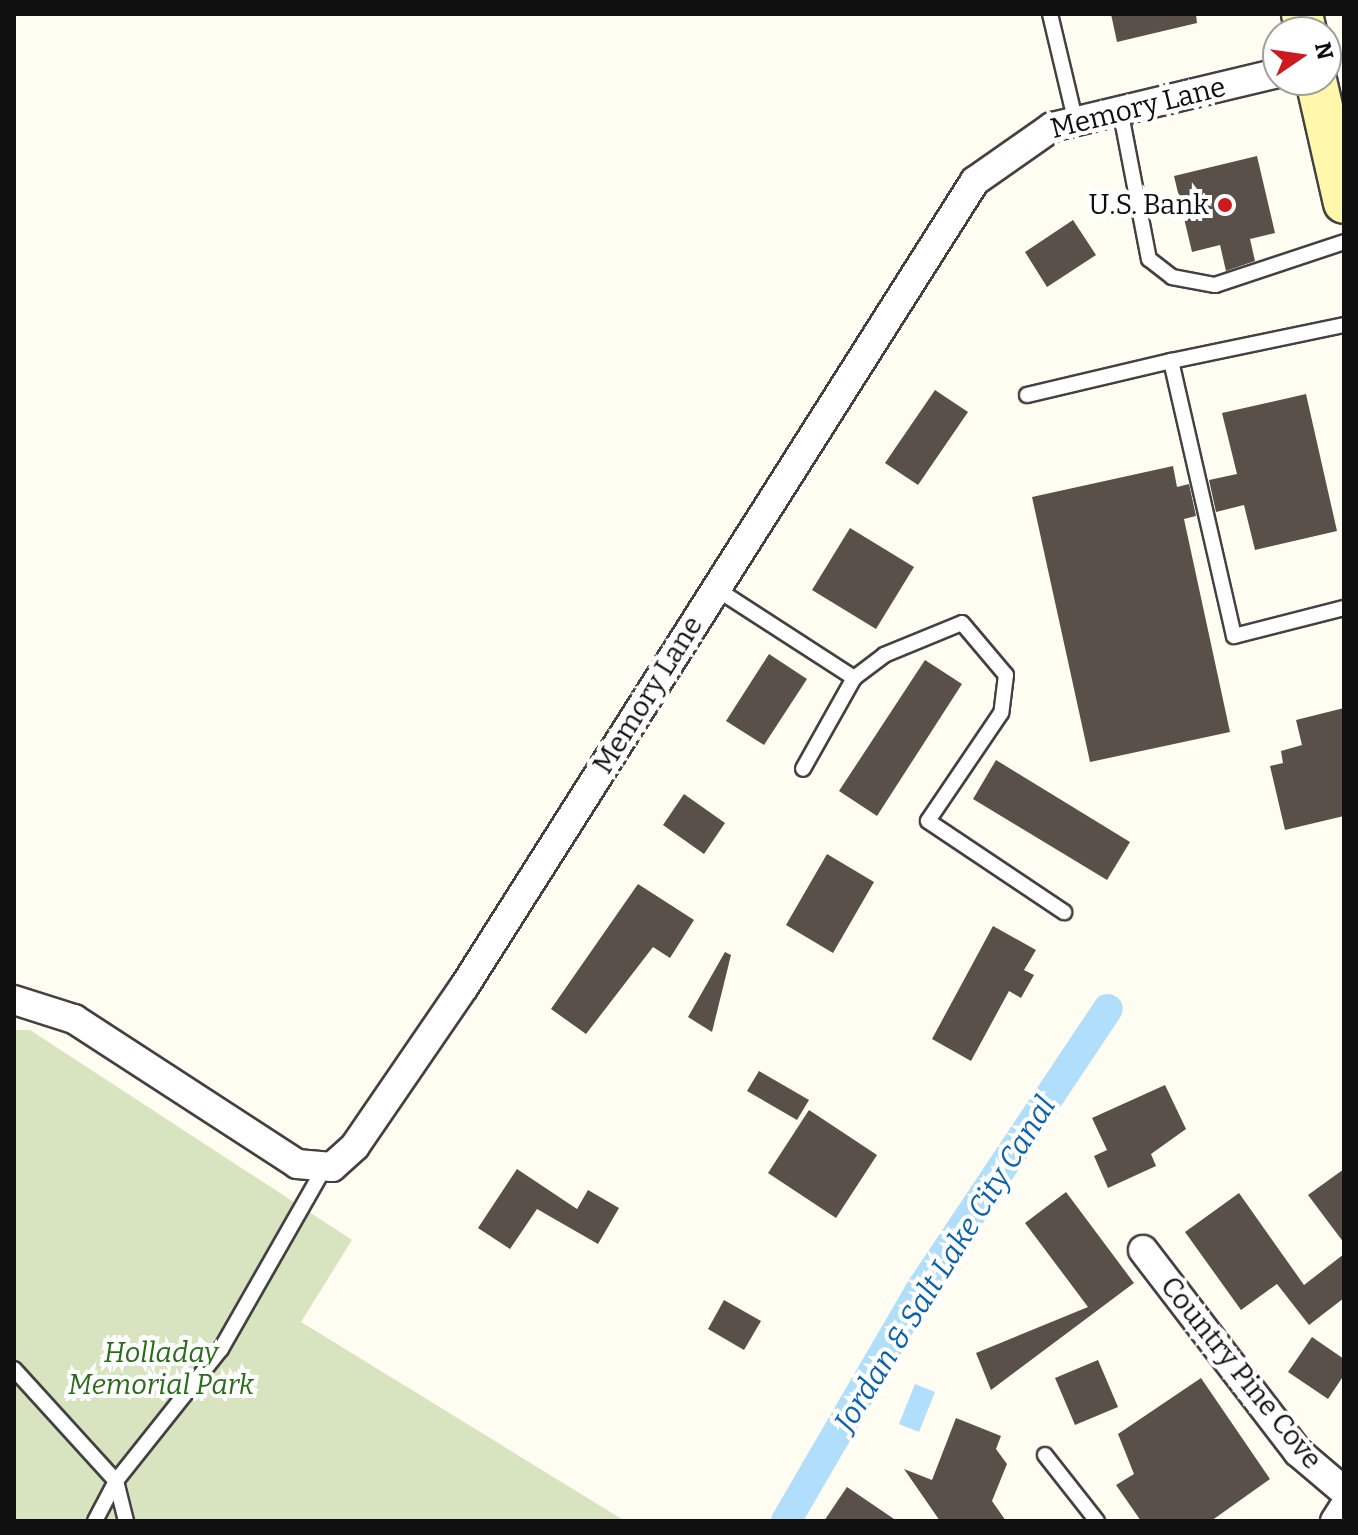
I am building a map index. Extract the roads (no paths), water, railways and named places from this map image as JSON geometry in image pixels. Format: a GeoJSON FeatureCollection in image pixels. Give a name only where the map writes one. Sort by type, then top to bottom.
{"type":"FeatureCollection","features":[{"type":"Feature","properties":{"kind":"main road"},"geometry":{"type":"LineString","coordinates":[[1328,101],[1344,203]]}},
{"type":"Feature","properties":{"kind":"street","name":"Memory Lane"},"geometry":{"type":"LineString","coordinates":[[323,1170],[348,1154],[390,1098],[962,198],[1009,151],[1075,119],[1262,77]]}},
{"type":"Feature","properties":{"kind":"street"},"geometry":{"type":"LineString","coordinates":[[14,1000],[74,1019],[297,1164],[323,1170]]}},
{"type":"Feature","properties":{"kind":"street","name":"Country Pine Cove"},"geometry":{"type":"LineString","coordinates":[[1143,1250],[1298,1452],[1344,1491]]}},
{"type":"Feature","properties":{"kind":"street"},"geometry":{"type":"LineString","coordinates":[[1335,1521],[1344,1507]]}},
{"type":"Feature","properties":{"kind":"lane"},"geometry":{"type":"LineString","coordinates":[[1050,14],[1075,119]]}},
{"type":"Feature","properties":{"kind":"lane"},"geometry":{"type":"LineString","coordinates":[[1120,109],[1149,259],[1172,277],[1215,285],[1344,242]]}},
{"type":"Feature","properties":{"kind":"lane"},"geometry":{"type":"LineString","coordinates":[[1027,395],[1344,325]]}},
{"type":"Feature","properties":{"kind":"lane"},"geometry":{"type":"LineString","coordinates":[[1171,361],[1234,636],[1344,608]]}},
{"type":"Feature","properties":{"kind":"lane"},"geometry":{"type":"LineString","coordinates":[[715,588],[854,678]]}},
{"type":"Feature","properties":{"kind":"lane"},"geometry":{"type":"LineString","coordinates":[[803,769],[854,678],[884,655],[962,623],[1006,675],[1001,713],[928,821],[1064,912]]}},
{"type":"Feature","properties":{"kind":"lane"},"geometry":{"type":"LineString","coordinates":[[95,1521],[116,1481],[221,1349],[323,1170]]}},
{"type":"Feature","properties":{"kind":"lane"},"geometry":{"type":"LineString","coordinates":[[14,1369],[116,1481],[126,1521]]}},
{"type":"Feature","properties":{"kind":"lane"},"geometry":{"type":"LineString","coordinates":[[1045,1455],[1097,1521]]}},
{"type":"Feature","properties":{"kind":"water"},"geometry":{"type":"Polygon","coordinates":[[[915,1384],[935,1392],[919,1432],[899,1424],[915,1384]]]}},
{"type":"Feature","properties":{"kind":"waterway","name":"Jordan & Salt Lake City Canal"},"geometry":{"type":"LineString","coordinates":[[786,1521],[923,1286],[1108,1009]]}},
{"type":"Feature","properties":{"kind":"place","name":"U.S. Bank"},"geometry":{"type":"Point","coordinates":[1225,205]}},
{"type":"Feature","properties":{"kind":"park label","name":"Holladay Memorial Park"},"geometry":{"type":"Point","coordinates":[161,1369]}}]}
